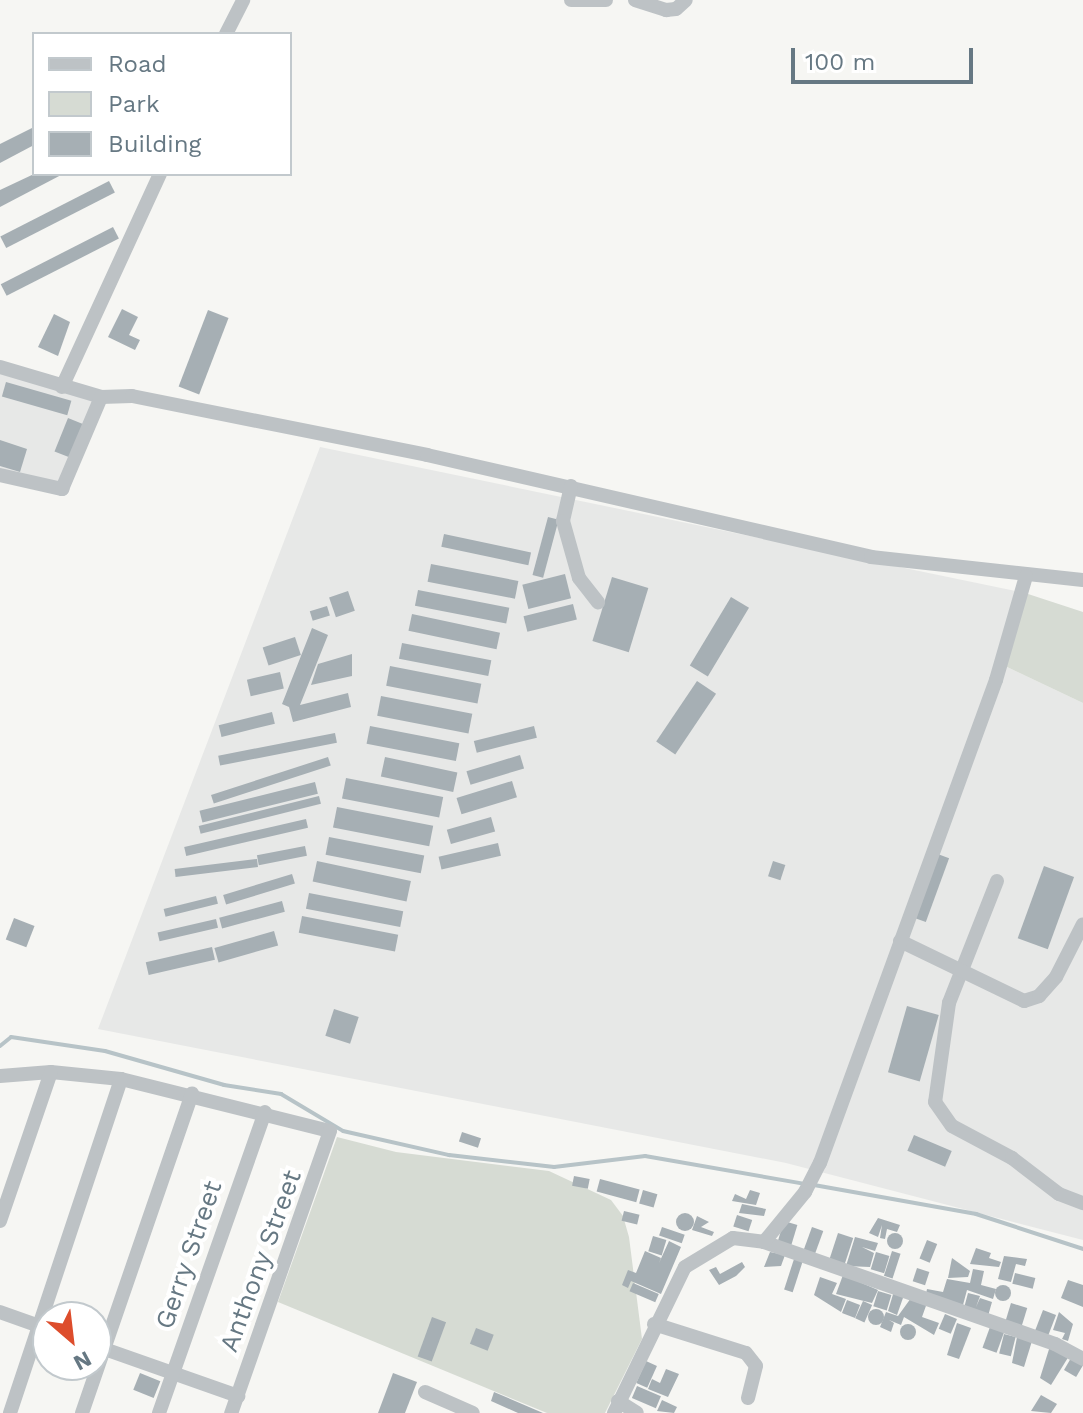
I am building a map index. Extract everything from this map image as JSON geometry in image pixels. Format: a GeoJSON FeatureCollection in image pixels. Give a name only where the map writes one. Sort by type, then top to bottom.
{"type":"FeatureCollection","features":[{"type":"Feature","properties":{"kind":"street"},"geometry":{"type":"LineString","coordinates":[[227,32],[243,0]]}},
{"type":"Feature","properties":{"kind":"street"},"geometry":{"type":"LineString","coordinates":[[571,0],[606,0]]}},
{"type":"Feature","properties":{"kind":"street"},"geometry":{"type":"LineString","coordinates":[[635,0],[666,10],[676,9],[686,0]]}},
{"type":"Feature","properties":{"kind":"street"},"geometry":{"type":"LineString","coordinates":[[62,387],[159,176]]}},
{"type":"Feature","properties":{"kind":"street"},"geometry":{"type":"LineString","coordinates":[[0,367],[101,397],[132,396],[571,486],[871,557],[1083,580]]}},
{"type":"Feature","properties":{"kind":"street"},"geometry":{"type":"LineString","coordinates":[[0,475],[62,489],[101,397]]}},
{"type":"Feature","properties":{"kind":"street"},"geometry":{"type":"LineString","coordinates":[[571,486],[563,521],[579,578],[598,602]]}},
{"type":"Feature","properties":{"kind":"street"},"geometry":{"type":"LineString","coordinates":[[764,1242],[805,1192],[820,1163],[996,680],[1026,576]]}},
{"type":"Feature","properties":{"kind":"street"},"geometry":{"type":"LineString","coordinates":[[997,881],[963,969],[940,1047],[935,1082],[939,1111],[952,1126],[1012,1158],[1059,1194],[1083,1203]]}},
{"type":"Feature","properties":{"kind":"street"},"geometry":{"type":"LineString","coordinates":[[900,941],[963,969],[1015,1000],[1033,999],[1056,977],[1083,924]]}},
{"type":"Feature","properties":{"kind":"street"},"geometry":{"type":"LineString","coordinates":[[0,1076],[51,1072],[121,1079],[265,1112]]}},
{"type":"Feature","properties":{"kind":"street"},"geometry":{"type":"LineString","coordinates":[[0,1221],[51,1072]]}},
{"type":"Feature","properties":{"kind":"street"},"geometry":{"type":"LineString","coordinates":[[52,1301],[121,1079]]}},
{"type":"Feature","properties":{"kind":"street"},"geometry":{"type":"LineString","coordinates":[[112,1315],[192,1093]]}},
{"type":"Feature","properties":{"kind":"street","name":"Anthony Street"},"geometry":{"type":"LineString","coordinates":[[231,1413],[332,1134],[326,1129],[265,1112]]}},
{"type":"Feature","properties":{"kind":"street","name":"Gerry Street"},"geometry":{"type":"LineString","coordinates":[[159,1413],[265,1112]]}},
{"type":"Feature","properties":{"kind":"street"},"geometry":{"type":"LineString","coordinates":[[637,1413],[616,1407],[654,1324],[685,1267],[708,1249],[742,1236],[1083,1359]]}},
{"type":"Feature","properties":{"kind":"street"},"geometry":{"type":"LineString","coordinates":[[0,1312],[32,1324]]}},
{"type":"Feature","properties":{"kind":"street"},"geometry":{"type":"LineString","coordinates":[[654,1324],[746,1353],[756,1366],[748,1398]]}},
{"type":"Feature","properties":{"kind":"street"},"geometry":{"type":"LineString","coordinates":[[112,1352],[238,1396]]}},
{"type":"Feature","properties":{"kind":"street"},"geometry":{"type":"LineString","coordinates":[[10,1413],[32,1358]]}},
{"type":"Feature","properties":{"kind":"street"},"geometry":{"type":"LineString","coordinates":[[82,1413],[91,1381]]}},
{"type":"Feature","properties":{"kind":"street"},"geometry":{"type":"LineString","coordinates":[[425,1392],[473,1413]]}},
{"type":"Feature","properties":{"kind":"shaded area"},"geometry":{"type":"Polygon","coordinates":[[[0,372],[96,402],[65,482],[55,486],[0,470],[0,372]]]}},
{"type":"Feature","properties":{"kind":"shaded area"},"geometry":{"type":"Polygon","coordinates":[[[320,447],[1025,593],[1003,665],[1083,703],[1083,1240],[786,1163],[98,1029],[320,447]]]}},
{"type":"Feature","properties":{"kind":"green space"},"geometry":{"type":"Polygon","coordinates":[[[1025,593],[1083,612],[1083,703],[1003,665],[1025,593]]]}},
{"type":"Feature","properties":{"kind":"green space"},"geometry":{"type":"Polygon","coordinates":[[[337,1137],[396,1152],[549,1171],[611,1200],[623,1216],[629,1237],[642,1339],[605,1413],[547,1413],[278,1302],[337,1137]]]}},
{"type":"Feature","properties":{"kind":"building"},"geometry":{"type":"Polygon","coordinates":[[[32,128],[32,146],[0,163],[0,144],[32,128]]]}},
{"type":"Feature","properties":{"kind":"building"},"geometry":{"type":"Polygon","coordinates":[[[32,175],[59,176],[0,207],[0,190],[32,175]]]}},
{"type":"Feature","properties":{"kind":"building"},"geometry":{"type":"Polygon","coordinates":[[[109,181],[115,193],[6,248],[0,236],[109,181]]]}},
{"type":"Feature","properties":{"kind":"building"},"geometry":{"type":"Polygon","coordinates":[[[113,227],[119,239],[7,296],[1,284],[113,227]]]}},
{"type":"Feature","properties":{"kind":"building"},"geometry":{"type":"Polygon","coordinates":[[[122,309],[138,317],[129,335],[140,340],[135,350],[108,337],[122,309]]]}},
{"type":"Feature","properties":{"kind":"building"},"geometry":{"type":"Polygon","coordinates":[[[208,310],[229,318],[199,394],[179,387],[208,310]]]}},
{"type":"Feature","properties":{"kind":"building"},"geometry":{"type":"Polygon","coordinates":[[[54,314],[70,322],[58,356],[38,347],[54,314]]]}},
{"type":"Feature","properties":{"kind":"building"},"geometry":{"type":"Polygon","coordinates":[[[6,382],[71,401],[67,415],[2,396],[6,382]]]}},
{"type":"Feature","properties":{"kind":"building"},"geometry":{"type":"Polygon","coordinates":[[[68,418],[85,425],[71,458],[55,451],[68,418]]]}},
{"type":"Feature","properties":{"kind":"building"},"geometry":{"type":"Polygon","coordinates":[[[0,440],[27,449],[20,472],[0,466],[0,440]]]}},
{"type":"Feature","properties":{"kind":"building"},"geometry":{"type":"Polygon","coordinates":[[[548,517],[559,520],[543,578],[532,575],[548,517]]]}},
{"type":"Feature","properties":{"kind":"building"},"geometry":{"type":"Polygon","coordinates":[[[444,534],[531,553],[528,565],[441,547],[444,534]]]}},
{"type":"Feature","properties":{"kind":"building"},"geometry":{"type":"Polygon","coordinates":[[[431,564],[518,581],[515,599],[428,582],[431,564]]]}},
{"type":"Feature","properties":{"kind":"building"},"geometry":{"type":"Polygon","coordinates":[[[565,574],[571,598],[528,609],[522,585],[565,574]]]}},
{"type":"Feature","properties":{"kind":"building"},"geometry":{"type":"Polygon","coordinates":[[[612,577],[648,588],[629,652],[592,641],[612,577]]]}},
{"type":"Feature","properties":{"kind":"building"},"geometry":{"type":"Polygon","coordinates":[[[418,590],[509,608],[506,623],[415,606],[418,590]]]}},
{"type":"Feature","properties":{"kind":"building"},"geometry":{"type":"Polygon","coordinates":[[[348,591],[355,611],[336,617],[329,598],[348,591]]]}},
{"type":"Feature","properties":{"kind":"building"},"geometry":{"type":"Polygon","coordinates":[[[731,597],[749,608],[708,676],[690,666],[731,597]]]}},
{"type":"Feature","properties":{"kind":"building"},"geometry":{"type":"Polygon","coordinates":[[[573,604],[577,620],[527,632],[524,616],[573,604]]]}},
{"type":"Feature","properties":{"kind":"building"},"geometry":{"type":"Polygon","coordinates":[[[327,606],[330,616],[313,621],[310,611],[327,606]]]}},
{"type":"Feature","properties":{"kind":"building"},"geometry":{"type":"Polygon","coordinates":[[[412,614],[500,633],[496,649],[408,631],[412,614]]]}},
{"type":"Feature","properties":{"kind":"building"},"geometry":{"type":"Polygon","coordinates":[[[312,628],[328,635],[300,705],[348,693],[351,707],[293,722],[289,707],[282,704],[312,628]]]}},
{"type":"Feature","properties":{"kind":"building"},"geometry":{"type":"Polygon","coordinates":[[[295,637],[301,655],[269,666],[263,648],[295,637]]]}},
{"type":"Feature","properties":{"kind":"building"},"geometry":{"type":"Polygon","coordinates":[[[402,643],[491,660],[488,676],[399,659],[402,643]]]}},
{"type":"Feature","properties":{"kind":"building"},"geometry":{"type":"Polygon","coordinates":[[[352,654],[352,676],[311,685],[318,664],[352,654]]]}},
{"type":"Feature","properties":{"kind":"building"},"geometry":{"type":"Polygon","coordinates":[[[390,666],[481,684],[477,703],[386,686],[390,666]]]}},
{"type":"Feature","properties":{"kind":"building"},"geometry":{"type":"Polygon","coordinates":[[[280,672],[284,689],[251,696],[247,680],[280,672]]]}},
{"type":"Feature","properties":{"kind":"building"},"geometry":{"type":"Polygon","coordinates":[[[697,681],[716,694],[675,754],[656,742],[697,681]]]}},
{"type":"Feature","properties":{"kind":"building"},"geometry":{"type":"Polygon","coordinates":[[[381,696],[472,714],[468,733],[377,716],[381,696]]]}},
{"type":"Feature","properties":{"kind":"building"},"geometry":{"type":"Polygon","coordinates":[[[272,712],[275,724],[222,737],[219,725],[272,712]]]}},
{"type":"Feature","properties":{"kind":"building"},"geometry":{"type":"Polygon","coordinates":[[[370,726],[459,743],[456,761],[367,744],[370,726]]]}},
{"type":"Feature","properties":{"kind":"building"},"geometry":{"type":"Polygon","coordinates":[[[534,726],[537,738],[477,753],[474,741],[534,726]]]}},
{"type":"Feature","properties":{"kind":"building"},"geometry":{"type":"Polygon","coordinates":[[[335,733],[337,743],[220,766],[218,756],[335,733]]]}},
{"type":"Feature","properties":{"kind":"building"},"geometry":{"type":"Polygon","coordinates":[[[520,755],[524,768],[471,785],[466,771],[520,755]]]}},
{"type":"Feature","properties":{"kind":"building"},"geometry":{"type":"Polygon","coordinates":[[[328,757],[331,766],[214,804],[211,795],[328,757]]]}},
{"type":"Feature","properties":{"kind":"building"},"geometry":{"type":"Polygon","coordinates":[[[385,757],[457,772],[453,792],[381,777],[385,757]]]}},
{"type":"Feature","properties":{"kind":"building"},"geometry":{"type":"Polygon","coordinates":[[[346,778],[443,797],[439,818],[342,799],[346,778]]]}},
{"type":"Feature","properties":{"kind":"building"},"geometry":{"type":"Polygon","coordinates":[[[512,781],[517,797],[462,814],[457,798],[512,781]]]}},
{"type":"Feature","properties":{"kind":"building"},"geometry":{"type":"Polygon","coordinates":[[[315,782],[318,794],[202,822],[200,811],[315,782]]]}},
{"type":"Feature","properties":{"kind":"building"},"geometry":{"type":"Polygon","coordinates":[[[319,796],[321,804],[201,834],[199,826],[319,796]]]}},
{"type":"Feature","properties":{"kind":"building"},"geometry":{"type":"Polygon","coordinates":[[[337,807],[433,826],[429,846],[333,828],[337,807]]]}},
{"type":"Feature","properties":{"kind":"building"},"geometry":{"type":"Polygon","coordinates":[[[491,817],[495,831],[451,844],[447,830],[491,817]]]}},
{"type":"Feature","properties":{"kind":"building"},"geometry":{"type":"Polygon","coordinates":[[[306,819],[308,828],[186,856],[184,847],[306,819]]]}},
{"type":"Feature","properties":{"kind":"building"},"geometry":{"type":"Polygon","coordinates":[[[329,837],[424,856],[421,873],[326,855],[329,837]]]}},
{"type":"Feature","properties":{"kind":"building"},"geometry":{"type":"Polygon","coordinates":[[[498,843],[501,856],[441,869],[439,857],[498,843]]]}},
{"type":"Feature","properties":{"kind":"building"},"geometry":{"type":"Polygon","coordinates":[[[305,846],[307,856],[259,865],[257,855],[305,846]]]}},
{"type":"Feature","properties":{"kind":"building"},"geometry":{"type":"Polygon","coordinates":[[[935,853],[949,858],[926,922],[912,917],[935,853]]]}},
{"type":"Feature","properties":{"kind":"building"},"geometry":{"type":"Polygon","coordinates":[[[257,859],[258,867],[176,877],[175,869],[257,859]]]}},
{"type":"Feature","properties":{"kind":"building"},"geometry":{"type":"Polygon","coordinates":[[[317,861],[411,881],[407,902],[313,882],[317,861]]]}},
{"type":"Feature","properties":{"kind":"building"},"geometry":{"type":"Polygon","coordinates":[[[773,861],[785,865],[780,880],[768,876],[773,861]]]}},
{"type":"Feature","properties":{"kind":"building"},"geometry":{"type":"Polygon","coordinates":[[[1044,866],[1074,877],[1048,949],[1018,938],[1044,866]]]}},
{"type":"Feature","properties":{"kind":"building"},"geometry":{"type":"Polygon","coordinates":[[[292,874],[295,884],[226,905],[223,895],[292,874]]]}},
{"type":"Feature","properties":{"kind":"building"},"geometry":{"type":"Polygon","coordinates":[[[309,893],[403,911],[400,927],[306,909],[309,893]]]}},
{"type":"Feature","properties":{"kind":"building"},"geometry":{"type":"Polygon","coordinates":[[[216,896],[218,904],[166,917],[164,909],[216,896]]]}},
{"type":"Feature","properties":{"kind":"building"},"geometry":{"type":"Polygon","coordinates":[[[282,901],[285,912],[222,928],[219,918],[282,901]]]}},
{"type":"Feature","properties":{"kind":"building"},"geometry":{"type":"Polygon","coordinates":[[[302,916],[398,935],[395,951],[299,933],[302,916]]]}},
{"type":"Feature","properties":{"kind":"building"},"geometry":{"type":"Polygon","coordinates":[[[14,918],[35,926],[26,947],[6,939],[14,918]]]}},
{"type":"Feature","properties":{"kind":"building"},"geometry":{"type":"Polygon","coordinates":[[[216,919],[218,928],[160,941],[158,932],[216,919]]]}},
{"type":"Feature","properties":{"kind":"building"},"geometry":{"type":"Polygon","coordinates":[[[274,931],[278,945],[219,963],[214,948],[274,931]]]}},
{"type":"Feature","properties":{"kind":"building"},"geometry":{"type":"Polygon","coordinates":[[[212,947],[215,960],[149,975],[146,962],[212,947]]]}},
{"type":"Feature","properties":{"kind":"building"},"geometry":{"type":"Polygon","coordinates":[[[907,1006],[939,1015],[920,1081],[888,1072],[907,1006]]]}},
{"type":"Feature","properties":{"kind":"building"},"geometry":{"type":"Polygon","coordinates":[[[334,1009],[359,1017],[350,1044],[325,1036],[334,1009]]]}},
{"type":"Feature","properties":{"kind":"building"},"geometry":{"type":"Polygon","coordinates":[[[462,1132],[481,1138],[478,1148],[459,1142],[462,1132]]]}},
{"type":"Feature","properties":{"kind":"building"},"geometry":{"type":"Polygon","coordinates":[[[914,1135],[952,1151],[945,1167],[907,1151],[914,1135]]]}},
{"type":"Feature","properties":{"kind":"building"},"geometry":{"type":"Polygon","coordinates":[[[574,1176],[590,1179],[588,1189],[572,1186],[574,1176]]]}},
{"type":"Feature","properties":{"kind":"building"},"geometry":{"type":"Polygon","coordinates":[[[600,1179],[640,1190],[636,1202],[597,1192],[600,1179]]]}},
{"type":"Feature","properties":{"kind":"building"},"geometry":{"type":"Polygon","coordinates":[[[643,1190],[657,1194],[654,1208],[639,1203],[643,1190]]]}},
{"type":"Feature","properties":{"kind":"building"},"geometry":{"type":"Polygon","coordinates":[[[750,1190],[760,1193],[756,1205],[732,1201],[735,1194],[746,1199],[750,1190]]]}},
{"type":"Feature","properties":{"kind":"building"},"geometry":{"type":"Polygon","coordinates":[[[742,1204],[766,1209],[764,1216],[739,1213],[742,1204]]]}},
{"type":"Feature","properties":{"kind":"building"},"geometry":{"type":"Polygon","coordinates":[[[624,1211],[640,1215],[637,1225],[622,1221],[624,1211]]]}},
{"type":"Feature","properties":{"kind":"building"},"geometry":{"type":"Polygon","coordinates":[[[685,1213],[694,1222],[685,1231],[676,1222],[685,1213]]]}},
{"type":"Feature","properties":{"kind":"building"},"geometry":{"type":"Polygon","coordinates":[[[737,1215],[752,1220],[749,1231],[733,1226],[737,1215]]]}},
{"type":"Feature","properties":{"kind":"building"},"geometry":{"type":"Polygon","coordinates":[[[697,1216],[709,1222],[701,1227],[714,1232],[712,1236],[692,1230],[697,1216]]]}},
{"type":"Feature","properties":{"kind":"building"},"geometry":{"type":"Polygon","coordinates":[[[878,1218],[900,1225],[897,1232],[887,1229],[885,1239],[880,1238],[882,1225],[878,1237],[869,1233],[878,1218]]]}},
{"type":"Feature","properties":{"kind":"building"},"geometry":{"type":"Polygon","coordinates":[[[784,1221],[797,1225],[791,1245],[778,1241],[784,1221]]]}},
{"type":"Feature","properties":{"kind":"building"},"geometry":{"type":"Polygon","coordinates":[[[662,1227],[685,1235],[682,1243],[659,1236],[662,1227]]]}},
{"type":"Feature","properties":{"kind":"building"},"geometry":{"type":"Polygon","coordinates":[[[812,1227],[823,1231],[814,1256],[803,1251],[812,1227]]]}},
{"type":"Feature","properties":{"kind":"building"},"geometry":{"type":"Polygon","coordinates":[[[838,1233],[853,1238],[844,1266],[829,1262],[838,1233]]]}},
{"type":"Feature","properties":{"kind":"building"},"geometry":{"type":"Polygon","coordinates":[[[895,1233],[901,1235],[901,1247],[895,1249],[889,1247],[887,1241],[889,1235],[895,1233]]]}},
{"type":"Feature","properties":{"kind":"building"},"geometry":{"type":"Polygon","coordinates":[[[653,1236],[666,1240],[662,1255],[648,1251],[653,1236]]]}},
{"type":"Feature","properties":{"kind":"building"},"geometry":{"type":"Polygon","coordinates":[[[855,1237],[878,1243],[875,1251],[862,1247],[874,1253],[870,1267],[846,1266],[855,1237]]]}},
{"type":"Feature","properties":{"kind":"building"},"geometry":{"type":"Polygon","coordinates":[[[927,1240],[937,1244],[930,1263],[920,1259],[927,1240]]]}},
{"type":"Feature","properties":{"kind":"building"},"geometry":{"type":"Polygon","coordinates":[[[669,1241],[681,1247],[661,1294],[631,1281],[628,1288],[622,1285],[628,1270],[636,1273],[645,1251],[661,1258],[659,1263],[669,1241]]]}},
{"type":"Feature","properties":{"kind":"building"},"geometry":{"type":"Polygon","coordinates":[[[976,1248],[991,1253],[989,1258],[1001,1262],[999,1267],[970,1264],[976,1248]]]}},
{"type":"Feature","properties":{"kind":"building"},"geometry":{"type":"Polygon","coordinates":[[[892,1251],[901,1254],[893,1279],[884,1276],[892,1251]]]}},
{"type":"Feature","properties":{"kind":"building"},"geometry":{"type":"Polygon","coordinates":[[[770,1252],[785,1255],[781,1266],[764,1267],[770,1252]]]}},
{"type":"Feature","properties":{"kind":"building"},"geometry":{"type":"Polygon","coordinates":[[[876,1252],[889,1256],[884,1273],[871,1269],[876,1252]]]}},
{"type":"Feature","properties":{"kind":"building"},"geometry":{"type":"Polygon","coordinates":[[[1004,1256],[1027,1259],[1025,1266],[1016,1264],[1011,1282],[998,1279],[1004,1256]]]}},
{"type":"Feature","properties":{"kind":"building"},"geometry":{"type":"Polygon","coordinates":[[[952,1258],[970,1271],[968,1277],[948,1278],[952,1258]]]}},
{"type":"Feature","properties":{"kind":"building"},"geometry":{"type":"Polygon","coordinates":[[[794,1259],[803,1262],[793,1292],[784,1289],[794,1259]]]}},
{"type":"Feature","properties":{"kind":"building"},"geometry":{"type":"Polygon","coordinates":[[[742,1262],[745,1267],[736,1276],[719,1285],[709,1270],[716,1267],[720,1274],[742,1262]]]}},
{"type":"Feature","properties":{"kind":"building"},"geometry":{"type":"Polygon","coordinates":[[[917,1268],[929,1272],[925,1285],[913,1281],[917,1268]]]}},
{"type":"Feature","properties":{"kind":"building"},"geometry":{"type":"Polygon","coordinates":[[[973,1269],[984,1271],[981,1285],[996,1289],[993,1299],[967,1290],[963,1305],[926,1294],[927,1289],[943,1292],[947,1279],[970,1283],[973,1269]]]}},
{"type":"Feature","properties":{"kind":"building"},"geometry":{"type":"Polygon","coordinates":[[[1015,1273],[1035,1278],[1033,1289],[1012,1284],[1015,1273]]]}},
{"type":"Feature","properties":{"kind":"building"},"geometry":{"type":"Polygon","coordinates":[[[843,1275],[878,1290],[872,1303],[836,1294],[843,1275]]]}},
{"type":"Feature","properties":{"kind":"building"},"geometry":{"type":"Polygon","coordinates":[[[820,1277],[837,1283],[832,1294],[846,1299],[841,1312],[814,1295],[820,1277]]]}},
{"type":"Feature","properties":{"kind":"building"},"geometry":{"type":"Polygon","coordinates":[[[1068,1280],[1083,1285],[1083,1307],[1061,1298],[1068,1280]]]}},
{"type":"Feature","properties":{"kind":"building"},"geometry":{"type":"Polygon","coordinates":[[[633,1283],[659,1294],[655,1302],[629,1291],[633,1283]]]}},
{"type":"Feature","properties":{"kind":"building"},"geometry":{"type":"Polygon","coordinates":[[[1000,1285],[1006,1285],[1011,1293],[1009,1299],[1000,1301],[995,1296],[995,1290],[1000,1285]]]}},
{"type":"Feature","properties":{"kind":"building"},"geometry":{"type":"Polygon","coordinates":[[[878,1291],[891,1295],[887,1310],[873,1306],[878,1291]]]}},
{"type":"Feature","properties":{"kind":"building"},"geometry":{"type":"Polygon","coordinates":[[[894,1291],[904,1295],[897,1315],[888,1311],[894,1291]]]}},
{"type":"Feature","properties":{"kind":"building"},"geometry":{"type":"Polygon","coordinates":[[[968,1293],[980,1296],[976,1307],[980,1298],[992,1302],[988,1316],[964,1308],[968,1293]]]}},
{"type":"Feature","properties":{"kind":"building"},"geometry":{"type":"Polygon","coordinates":[[[911,1298],[927,1303],[922,1317],[939,1323],[934,1335],[904,1317],[901,1325],[889,1320],[894,1323],[891,1332],[880,1327],[886,1312],[898,1316],[911,1298]]]}},
{"type":"Feature","properties":{"kind":"building"},"geometry":{"type":"Polygon","coordinates":[[[847,1300],[860,1305],[855,1318],[842,1313],[847,1300]]]}},
{"type":"Feature","properties":{"kind":"building"},"geometry":{"type":"Polygon","coordinates":[[[863,1301],[872,1305],[864,1322],[855,1318],[863,1301]]]}},
{"type":"Feature","properties":{"kind":"building"},"geometry":{"type":"Polygon","coordinates":[[[1011,1303],[1027,1308],[1021,1327],[1005,1322],[1011,1303]]]}},
{"type":"Feature","properties":{"kind":"building"},"geometry":{"type":"Polygon","coordinates":[[[876,1309],[882,1311],[882,1323],[876,1325],[870,1323],[868,1317],[870,1311],[876,1309]]]}},
{"type":"Feature","properties":{"kind":"building"},"geometry":{"type":"Polygon","coordinates":[[[1043,1310],[1056,1315],[1048,1336],[1035,1331],[1043,1310]]]}},
{"type":"Feature","properties":{"kind":"building"},"geometry":{"type":"Polygon","coordinates":[[[1059,1312],[1073,1324],[1068,1341],[1062,1339],[1065,1333],[1053,1330],[1059,1312]]]}},
{"type":"Feature","properties":{"kind":"building"},"geometry":{"type":"Polygon","coordinates":[[[945,1314],[957,1319],[951,1334],[939,1329],[945,1314]]]}},
{"type":"Feature","properties":{"kind":"building"},"geometry":{"type":"Polygon","coordinates":[[[432,1317],[446,1322],[432,1362],[418,1356],[432,1317]]]}},
{"type":"Feature","properties":{"kind":"building"},"geometry":{"type":"Polygon","coordinates":[[[957,1323],[971,1328],[959,1359],[947,1355],[957,1323]]]}},
{"type":"Feature","properties":{"kind":"building"},"geometry":{"type":"Polygon","coordinates":[[[908,1324],[914,1326],[914,1338],[908,1340],[902,1338],[900,1332],[902,1326],[908,1324]]]}},
{"type":"Feature","properties":{"kind":"building"},"geometry":{"type":"Polygon","coordinates":[[[990,1327],[1004,1332],[997,1353],[982,1348],[990,1327]]]}},
{"type":"Feature","properties":{"kind":"building"},"geometry":{"type":"Polygon","coordinates":[[[476,1328],[494,1335],[488,1351],[470,1344],[476,1328]]]}},
{"type":"Feature","properties":{"kind":"building"},"geometry":{"type":"Polygon","coordinates":[[[1004,1334],[1016,1337],[1011,1356],[999,1353],[1004,1334]]]}},
{"type":"Feature","properties":{"kind":"building"},"geometry":{"type":"Polygon","coordinates":[[[1017,1337],[1032,1341],[1024,1367],[1012,1363],[1017,1337]]]}},
{"type":"Feature","properties":{"kind":"building"},"geometry":{"type":"Polygon","coordinates":[[[1050,1346],[1069,1356],[1051,1385],[1040,1378],[1050,1346]]]}},
{"type":"Feature","properties":{"kind":"building"},"geometry":{"type":"Polygon","coordinates":[[[1071,1358],[1083,1365],[1076,1377],[1064,1370],[1071,1358]]]}},
{"type":"Feature","properties":{"kind":"building"},"geometry":{"type":"Polygon","coordinates":[[[646,1361],[657,1366],[647,1388],[636,1383],[646,1361]]]}},
{"type":"Feature","properties":{"kind":"building"},"geometry":{"type":"Polygon","coordinates":[[[666,1369],[679,1374],[668,1397],[648,1389],[652,1379],[660,1383],[666,1369]]]}},
{"type":"Feature","properties":{"kind":"building"},"geometry":{"type":"Polygon","coordinates":[[[140,1373],[160,1381],[154,1398],[133,1390],[140,1373]]]}},
{"type":"Feature","properties":{"kind":"building"},"geometry":{"type":"Polygon","coordinates":[[[393,1373],[417,1382],[405,1413],[378,1413],[393,1373]]]}},
{"type":"Feature","properties":{"kind":"building"},"geometry":{"type":"Polygon","coordinates":[[[637,1386],[661,1396],[656,1408],[632,1398],[637,1386]]]}},
{"type":"Feature","properties":{"kind":"building"},"geometry":{"type":"Polygon","coordinates":[[[494,1392],[543,1413],[518,1413],[491,1401],[494,1392]]]}},
{"type":"Feature","properties":{"kind":"building"},"geometry":{"type":"Polygon","coordinates":[[[1041,1395],[1057,1404],[1051,1413],[1031,1411],[1041,1395]]]}},
{"type":"Feature","properties":{"kind":"building"},"geometry":{"type":"Polygon","coordinates":[[[662,1400],[677,1407],[674,1413],[657,1411],[662,1400]]]}},
{"type":"Feature","properties":{"kind":"waterway"},"geometry":{"type":"LineString","coordinates":[[0,1046],[11,1037],[105,1051],[224,1085],[281,1094],[343,1131],[449,1155],[554,1167],[645,1156],[805,1184]]}},
{"type":"Feature","properties":{"kind":"waterway"},"geometry":{"type":"LineString","coordinates":[[814,1185],[976,1214],[1083,1249]]}}]}
